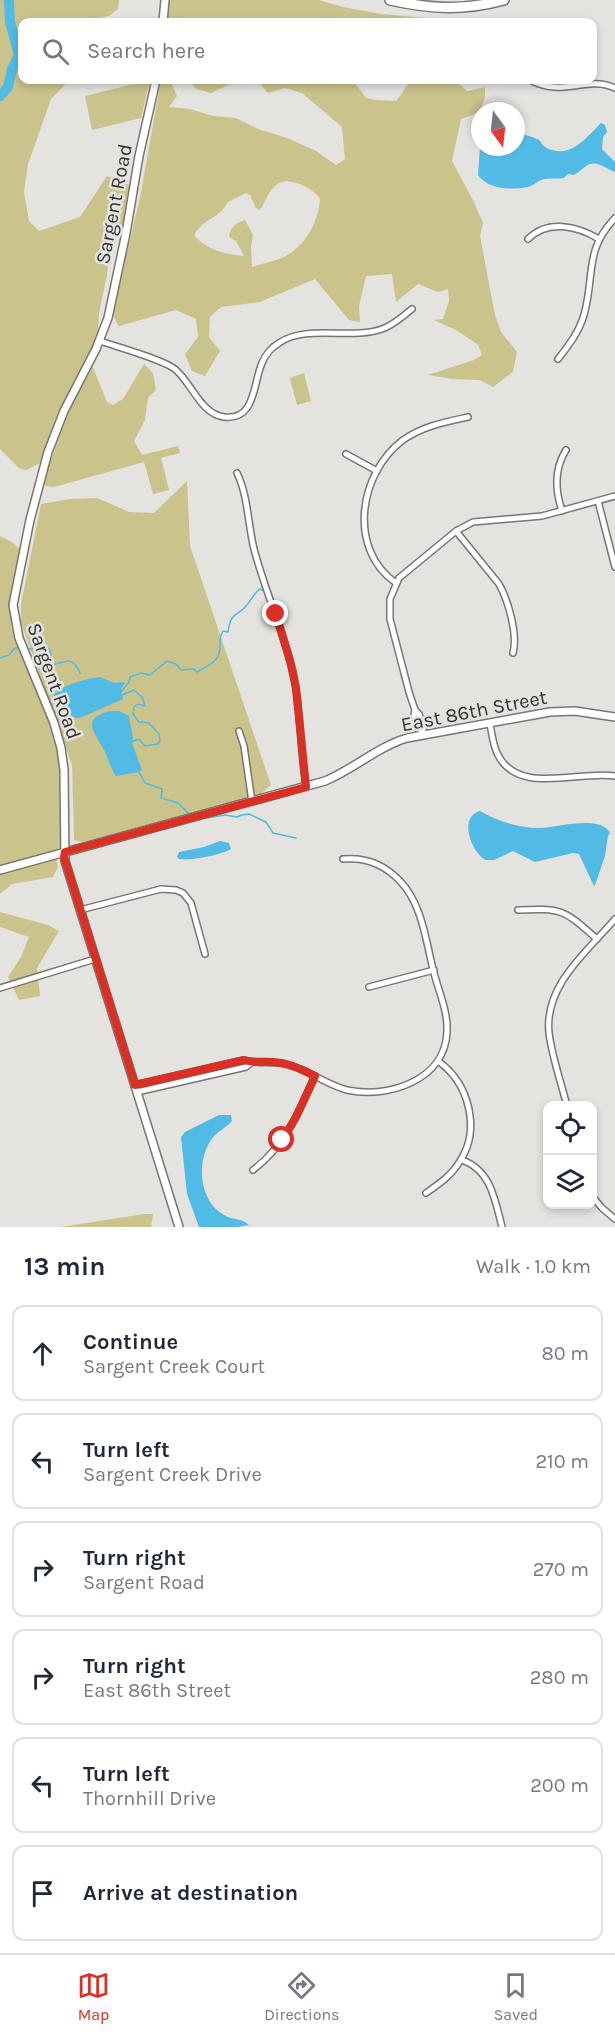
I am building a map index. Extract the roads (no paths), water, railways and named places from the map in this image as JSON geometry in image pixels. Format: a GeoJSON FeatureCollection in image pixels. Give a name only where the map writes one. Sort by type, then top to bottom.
{"type":"FeatureCollection","features":[{"type":"Feature","properties":{"kind":"main road"},"geometry":{"type":"LineString","coordinates":[[390,0],[424,7],[457,8],[504,0]]}},
{"type":"Feature","properties":{"kind":"street"},"geometry":{"type":"LineString","coordinates":[[163,18],[165,0]]}},
{"type":"Feature","properties":{"kind":"street"},"geometry":{"type":"LineString","coordinates":[[597,83],[615,88]]}},
{"type":"Feature","properties":{"kind":"street","name":"Sargent Road"},"geometry":{"type":"LineString","coordinates":[[155,84],[108,318],[100,341],[64,411],[50,445],[38,485],[13,599],[19,639],[54,723],[61,748],[65,861],[179,1227]]}},
{"type":"Feature","properties":{"kind":"street"},"geometry":{"type":"LineString","coordinates":[[541,84],[549,87],[564,84]]}},
{"type":"Feature","properties":{"kind":"street"},"geometry":{"type":"LineString","coordinates":[[558,359],[574,338],[582,321],[593,256],[599,239],[615,218]]}},
{"type":"Feature","properties":{"kind":"street"},"geometry":{"type":"LineString","coordinates":[[528,239],[538,231],[557,226],[579,229],[599,239]]}},
{"type":"Feature","properties":{"kind":"street"},"geometry":{"type":"LineString","coordinates":[[100,341],[174,368],[207,408],[216,414],[228,417],[240,414],[251,404],[264,358],[282,340],[302,335],[365,333],[380,330],[391,326],[412,309]]}},
{"type":"Feature","properties":{"kind":"street"},"geometry":{"type":"LineString","coordinates":[[396,583],[377,566],[370,554],[366,537],[364,519],[366,499],[377,471],[391,451],[413,434],[435,425],[468,417]]}},
{"type":"Feature","properties":{"kind":"street"},"geometry":{"type":"LineString","coordinates":[[562,511],[557,494],[556,477],[558,465],[566,450]]}},
{"type":"Feature","properties":{"kind":"street"},"geometry":{"type":"LineString","coordinates":[[346,453],[377,471]]}},
{"type":"Feature","properties":{"kind":"street"},"geometry":{"type":"LineString","coordinates":[[237,473],[242,484],[255,552],[280,624],[293,672],[300,713],[306,787]]}},
{"type":"Feature","properties":{"kind":"street"},"geometry":{"type":"LineString","coordinates":[[422,733],[417,727],[415,710],[389,613],[390,599],[396,583],[408,569],[456,531],[479,521],[537,517],[615,496]]}},
{"type":"Feature","properties":{"kind":"street"},"geometry":{"type":"LineString","coordinates":[[598,501],[615,567]]}},
{"type":"Feature","properties":{"kind":"street"},"geometry":{"type":"LineString","coordinates":[[456,531],[503,592],[514,633],[513,652]]}},
{"type":"Feature","properties":{"kind":"street","name":"East 86th Street"},"geometry":{"type":"LineString","coordinates":[[0,870],[325,782],[388,745],[422,733],[490,724],[559,711],[615,717]]}},
{"type":"Feature","properties":{"kind":"street"},"geometry":{"type":"LineString","coordinates":[[490,724],[498,756],[507,767],[521,776],[537,779],[597,774],[615,776]]}},
{"type":"Feature","properties":{"kind":"street"},"geometry":{"type":"LineString","coordinates":[[239,731],[244,746],[252,802]]}},
{"type":"Feature","properties":{"kind":"street"},"geometry":{"type":"LineString","coordinates":[[136,1089],[244,1060],[251,1063],[285,1063],[349,1090],[385,1091],[401,1087],[419,1078],[438,1061],[446,1042],[447,1025],[417,908],[406,887],[388,870],[373,862],[355,858],[343,859]]}},
{"type":"Feature","properties":{"kind":"street"},"geometry":{"type":"LineString","coordinates":[[80,910],[160,889],[173,889],[185,895],[192,905],[205,954]]}},
{"type":"Feature","properties":{"kind":"street"},"geometry":{"type":"LineString","coordinates":[[518,910],[559,911],[571,917],[597,939]]}},
{"type":"Feature","properties":{"kind":"street"},"geometry":{"type":"LineString","coordinates":[[566,1101],[550,1038],[550,1008],[564,978],[615,919]]}},
{"type":"Feature","properties":{"kind":"street"},"geometry":{"type":"LineString","coordinates":[[0,988],[95,958]]}},
{"type":"Feature","properties":{"kind":"street"},"geometry":{"type":"LineString","coordinates":[[369,987],[434,970]]}},
{"type":"Feature","properties":{"kind":"street"},"geometry":{"type":"LineString","coordinates":[[426,1194],[442,1182],[462,1160],[469,1139],[469,1107],[464,1093],[451,1072],[438,1061]]}},
{"type":"Feature","properties":{"kind":"street"},"geometry":{"type":"LineString","coordinates":[[253,1170],[278,1148],[296,1117],[315,1076]]}},
{"type":"Feature","properties":{"kind":"street"},"geometry":{"type":"LineString","coordinates":[[462,1160],[478,1170],[488,1181],[502,1227]]}},
{"type":"Feature","properties":{"kind":"street"},"geometry":{"type":"LineString","coordinates":[[597,1202],[615,1219]]}},
{"type":"Feature","properties":{"kind":"water"},"geometry":{"type":"Polygon","coordinates":[[[601,123],[605,125],[607,132],[603,137],[602,149],[615,162],[615,172],[597,164],[590,164],[574,175],[568,174],[564,178],[545,179],[529,186],[514,188],[501,188],[488,184],[478,175],[479,156],[525,156],[525,136],[539,140],[545,147],[554,151],[562,151],[576,146],[601,123]]]}},
{"type":"Feature","properties":{"kind":"water"},"geometry":{"type":"Polygon","coordinates":[[[100,677],[114,683],[125,683],[121,689],[123,699],[80,718],[69,714],[55,698],[54,695],[58,691],[69,685],[100,677]]]}},
{"type":"Feature","properties":{"kind":"water"},"geometry":{"type":"Polygon","coordinates":[[[111,711],[119,711],[129,716],[132,743],[142,770],[139,772],[116,776],[94,732],[92,722],[95,718],[111,711]]]}},
{"type":"Feature","properties":{"kind":"water"},"geometry":{"type":"Polygon","coordinates":[[[480,811],[501,821],[524,827],[539,828],[588,823],[605,827],[610,833],[595,885],[579,854],[573,853],[535,862],[513,851],[494,860],[485,860],[471,842],[468,827],[473,814],[480,811]]]}},
{"type":"Feature","properties":{"kind":"water"},"geometry":{"type":"Polygon","coordinates":[[[220,841],[229,843],[231,849],[198,858],[179,859],[177,857],[179,852],[220,841]]]}},
{"type":"Feature","properties":{"kind":"water"},"geometry":{"type":"Polygon","coordinates":[[[219,1115],[231,1115],[232,1121],[213,1137],[206,1149],[202,1170],[205,1191],[216,1209],[227,1217],[249,1225],[199,1227],[187,1194],[181,1137],[185,1132],[219,1115]]]}},
{"type":"Feature","properties":{"kind":"waterway"},"geometry":{"type":"LineString","coordinates":[[9,0],[10,22],[18,51]]}},
{"type":"Feature","properties":{"kind":"waterway"},"geometry":{"type":"LineString","coordinates":[[0,96],[8,87],[12,69],[18,57]]}},
{"type":"Feature","properties":{"kind":"waterway"},"geometry":{"type":"LineString","coordinates":[[121,692],[130,677],[141,673],[150,675],[167,661],[176,664],[181,670],[194,669],[197,672],[210,665],[218,656],[221,635],[223,631],[228,632],[232,618],[260,589],[264,591]]}},
{"type":"Feature","properties":{"kind":"waterway"},"geometry":{"type":"LineString","coordinates":[[0,658],[18,648]]}},
{"type":"Feature","properties":{"kind":"waterway"},"geometry":{"type":"LineString","coordinates":[[28,649],[48,648],[51,653],[50,663],[53,665],[65,661],[72,662],[80,673]]}},
{"type":"Feature","properties":{"kind":"waterway"},"geometry":{"type":"LineString","coordinates":[[122,695],[134,690],[142,697],[145,706],[138,704],[134,707],[133,714],[139,722],[149,723],[159,734],[160,741],[158,744],[145,746],[139,739],[131,742]]}},
{"type":"Feature","properties":{"kind":"waterway"},"geometry":{"type":"LineString","coordinates":[[139,772],[145,783],[162,789],[161,798],[178,803],[189,814]]}},
{"type":"Feature","properties":{"kind":"waterway"},"geometry":{"type":"LineString","coordinates":[[207,818],[225,815],[237,817],[249,814],[266,822],[273,833],[296,838]]}}]}
